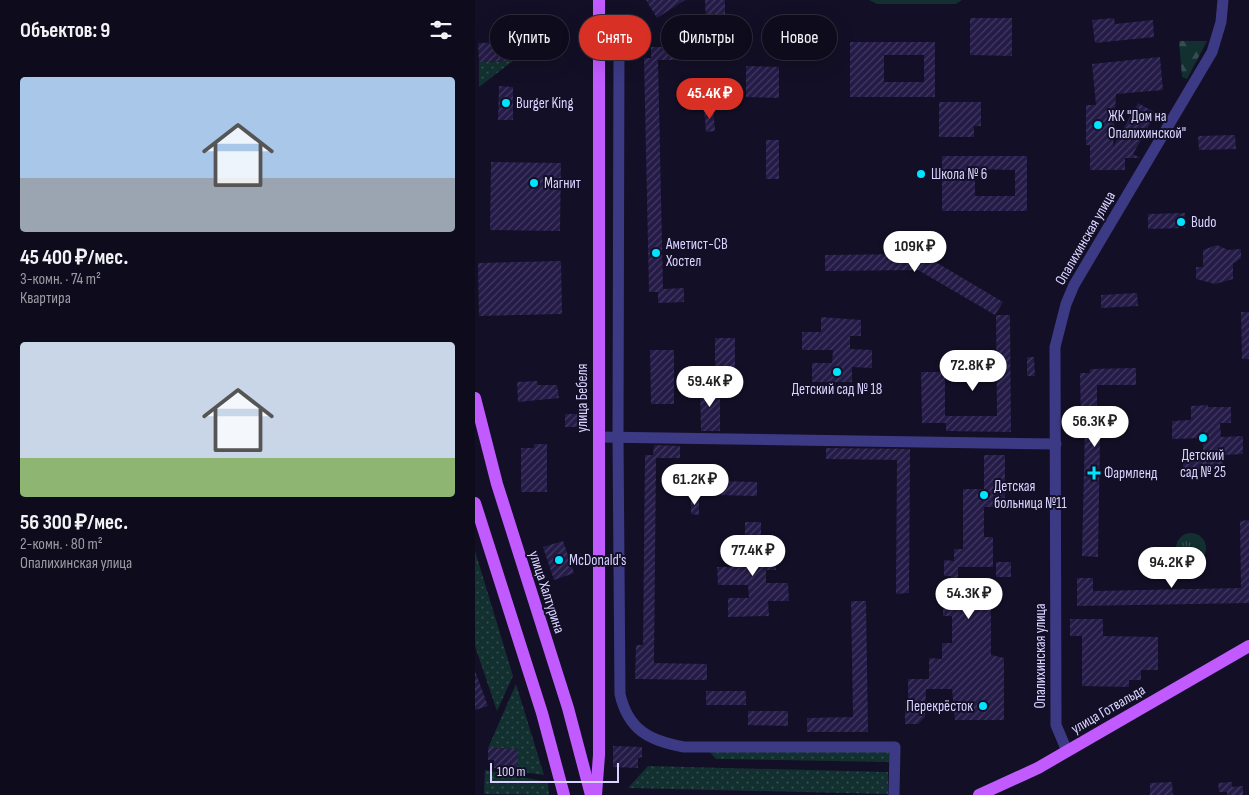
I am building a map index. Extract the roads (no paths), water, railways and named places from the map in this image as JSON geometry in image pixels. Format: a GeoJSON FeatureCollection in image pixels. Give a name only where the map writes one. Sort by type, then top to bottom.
{"type":"FeatureCollection","features":[{"type":"Feature","properties":{"kind":"main road","name":"улица Бебеля"},"geometry":{"type":"LineString","coordinates":[[599,0],[599,15]]}},
{"type":"Feature","properties":{"kind":"main road","name":"улица Бебеля"},"geometry":{"type":"LineString","coordinates":[[596,795],[599,755],[598,60]]}},
{"type":"Feature","properties":{"kind":"main road","name":"улица Халтурина"},"geometry":{"type":"LineString","coordinates":[[475,398],[497,484],[568,708],[591,795]]}},
{"type":"Feature","properties":{"kind":"main road"},"geometry":{"type":"LineString","coordinates":[[475,503],[542,714],[564,795]]}},
{"type":"Feature","properties":{"kind":"main road","name":"улица Готвальда"},"geometry":{"type":"LineString","coordinates":[[979,795],[1038,768],[1249,646]]}},
{"type":"Feature","properties":{"kind":"street","name":"Опалихинская улица"},"geometry":{"type":"LineString","coordinates":[[1067,751],[1056,725],[1055,347],[1066,304],[1084,267],[1212,52],[1221,22],[1223,0]]}},
{"type":"Feature","properties":{"kind":"street"},"geometry":{"type":"LineString","coordinates":[[619,60],[618,438],[621,694],[623,709],[643,733],[660,743],[684,747],[895,747],[894,795]]}},
{"type":"Feature","properties":{"kind":"street"},"geometry":{"type":"LineString","coordinates":[[599,437],[1056,444]]}},
{"type":"Feature","properties":{"kind":"place","name":"Burger King"},"geometry":{"type":"Point","coordinates":[506,103]}},
{"type":"Feature","properties":{"kind":"place","name":"ЖК \"Дом на Опалихинской\""},"geometry":{"type":"Point","coordinates":[1098,125]}},
{"type":"Feature","properties":{"kind":"place","name":"Школа № 6"},"geometry":{"type":"Point","coordinates":[921,174]}},
{"type":"Feature","properties":{"kind":"place","name":"Магнит"},"geometry":{"type":"Point","coordinates":[534,183]}},
{"type":"Feature","properties":{"kind":"place","name":"Budo"},"geometry":{"type":"Point","coordinates":[1181,222]}},
{"type":"Feature","properties":{"kind":"place","name":"Аметист-СВ Хостел"},"geometry":{"type":"Point","coordinates":[656,253]}},
{"type":"Feature","properties":{"kind":"place","name":"Детский сад № 18"},"geometry":{"type":"Point","coordinates":[837,372]}},
{"type":"Feature","properties":{"kind":"place","name":"Детский сад № 25"},"geometry":{"type":"Point","coordinates":[1203,438]}},
{"type":"Feature","properties":{"kind":"place","name":"Фармленд"},"geometry":{"type":"Point","coordinates":[1094,473]}},
{"type":"Feature","properties":{"kind":"place","name":"Детская больница №11"},"geometry":{"type":"Point","coordinates":[984,495]}},
{"type":"Feature","properties":{"kind":"place","name":"McDonald's"},"geometry":{"type":"Point","coordinates":[559,560]}},
{"type":"Feature","properties":{"kind":"place","name":"Перекрёсток"},"geometry":{"type":"Point","coordinates":[983,706]}}]}
